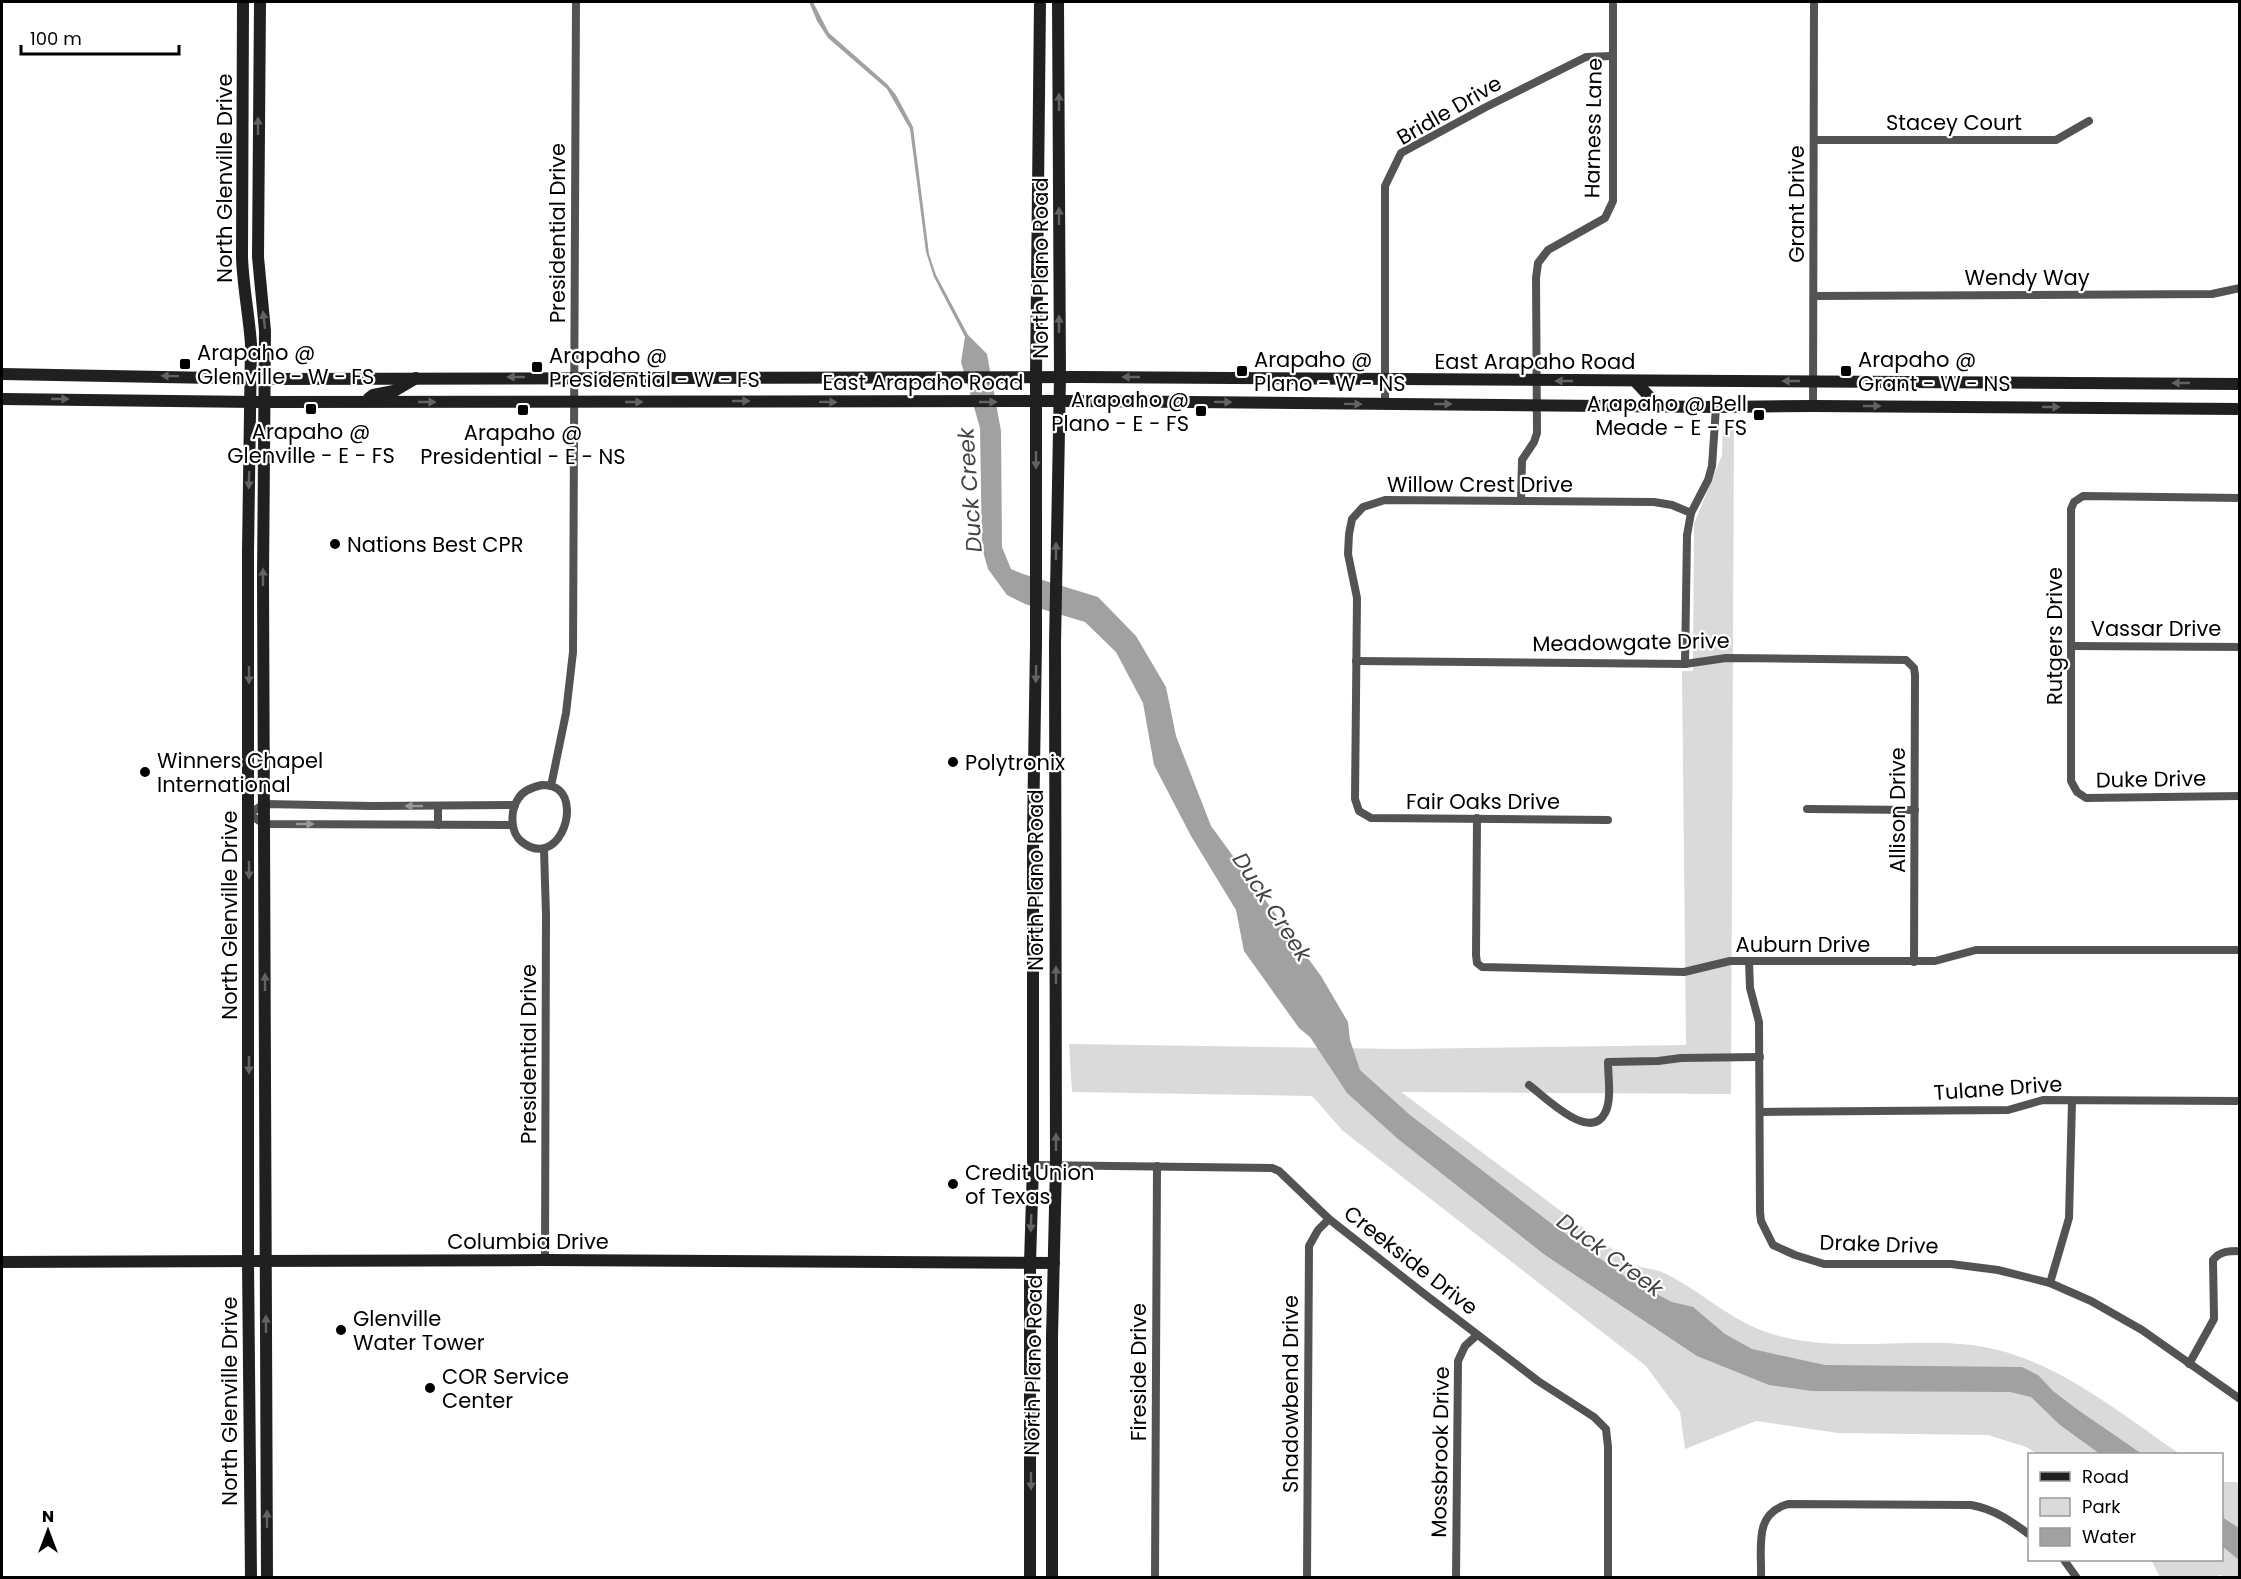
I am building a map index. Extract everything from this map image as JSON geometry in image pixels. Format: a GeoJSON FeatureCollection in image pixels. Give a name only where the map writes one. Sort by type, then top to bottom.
{"type":"FeatureCollection","features":[{"type":"Feature","properties":{"kind":"main road","name":"North Plano Road"},"geometry":{"type":"LineString","coordinates":[[1030,1578],[1030,1263],[1033,1165],[1033,830],[1037,573],[1036,378],[1040,2]]}},
{"type":"Feature","properties":{"kind":"main road","name":"North Plano Road"},"geometry":{"type":"LineString","coordinates":[[1052,1578],[1052,1337],[1056,1165],[1055,578],[1060,401],[1058,2]]}},
{"type":"Feature","properties":{"kind":"main road"},"geometry":{"type":"LineString","coordinates":[[243,7],[260,7]]}},
{"type":"Feature","properties":{"kind":"main road","name":"North Glenville Drive"},"geometry":{"type":"LineString","coordinates":[[243,7],[243,282],[249,313],[251,344],[249,378],[248,1261],[251,1578]]}},
{"type":"Feature","properties":{"kind":"main road","name":"North Glenville Drive"},"geometry":{"type":"LineString","coordinates":[[260,7],[259,237],[260,285],[265,331],[267,1578]]}},
{"type":"Feature","properties":{"kind":"main road"},"geometry":{"type":"LineString","coordinates":[[242,238],[259,237]]}},
{"type":"Feature","properties":{"kind":"main road","name":"East Arapaho Road"},"geometry":{"type":"LineString","coordinates":[[2,374],[265,379],[1060,378],[2240,384]]}},
{"type":"Feature","properties":{"kind":"main road"},"geometry":{"type":"LineString","coordinates":[[363,402],[373,395],[394,391],[417,378]]}},
{"type":"Feature","properties":{"kind":"main road"},"geometry":{"type":"LineString","coordinates":[[1635,381],[1658,406]]}},
{"type":"Feature","properties":{"kind":"main road","name":"East Arapaho Road"},"geometry":{"type":"LineString","coordinates":[[2,399],[264,402],[1060,401],[1536,404],[1716,408],[1813,406],[2240,409]]}},
{"type":"Feature","properties":{"kind":"main road"},"geometry":{"type":"LineString","coordinates":[[249,617],[264,616]]}},
{"type":"Feature","properties":{"kind":"main road"},"geometry":{"type":"LineString","coordinates":[[1033,1038],[1055,1038]]}},
{"type":"Feature","properties":{"kind":"main road","name":"Columbia Drive"},"geometry":{"type":"LineString","coordinates":[[2,1262],[545,1260],[1054,1263]]}},
{"type":"Feature","properties":{"kind":"main road"},"geometry":{"type":"LineString","coordinates":[[249,1477],[267,1477]]}},
{"type":"Feature","properties":{"kind":"main road"},"geometry":{"type":"LineString","coordinates":[[1031,1507],[1052,1507]]}},
{"type":"Feature","properties":{"kind":"street","name":"Presidential Drive"},"geometry":{"type":"LineString","coordinates":[[551,786],[566,714],[573,652],[576,2]]}},
{"type":"Feature","properties":{"kind":"street","name":"Harness Lane"},"geometry":{"type":"LineString","coordinates":[[1521,501],[1522,460],[1537,433],[1536,278],[1538,263],[1548,250],[1605,218],[1612,201],[1613,2]]}},
{"type":"Feature","properties":{"kind":"street","name":"Grant Drive"},"geometry":{"type":"LineString","coordinates":[[1813,406],[1814,2]]}},
{"type":"Feature","properties":{"kind":"street","name":"Bridle Drive"},"geometry":{"type":"LineString","coordinates":[[1384,404],[1385,186],[1401,153],[1586,57],[1612,56]]}},
{"type":"Feature","properties":{"kind":"street","name":"Stacey Court"},"geometry":{"type":"LineString","coordinates":[[1814,140],[2056,140],[2089,121]]}},
{"type":"Feature","properties":{"kind":"street","name":"Wendy Way"},"geometry":{"type":"LineString","coordinates":[[1814,296],[2212,294],[2240,288]]}},
{"type":"Feature","properties":{"kind":"street"},"geometry":{"type":"LineString","coordinates":[[1685,664],[1687,535],[1691,513],[1708,480],[1712,466],[1716,408]]}},
{"type":"Feature","properties":{"kind":"street","name":"Rutgers Drive"},"geometry":{"type":"LineString","coordinates":[[2071,781],[2071,509],[2074,502],[2083,496],[2240,498]]}},
{"type":"Feature","properties":{"kind":"street","name":"Willow Crest Drive"},"geometry":{"type":"LineString","coordinates":[[1359,811],[1355,799],[1357,598],[1348,554],[1348,534],[1352,519],[1363,507],[1384,500],[1654,502],[1672,505],[1691,513]]}},
{"type":"Feature","properties":{"kind":"street","name":"Vassar Drive"},"geometry":{"type":"LineString","coordinates":[[2072,646],[2240,647]]}},
{"type":"Feature","properties":{"kind":"street","name":"Meadowgate Drive"},"geometry":{"type":"LineString","coordinates":[[1356,661],[1685,664],[1726,658],[1906,660]]}},
{"type":"Feature","properties":{"kind":"street","name":"Allison Drive"},"geometry":{"type":"LineString","coordinates":[[1906,660],[1914,668],[1915,675],[1914,962]]}},
{"type":"Feature","properties":{"kind":"street","name":"Duke Drive"},"geometry":{"type":"LineString","coordinates":[[2071,781],[2077,792],[2086,798],[2240,796]]}},
{"type":"Feature","properties":{"kind":"street"},"geometry":{"type":"LineString","coordinates":[[551,786],[564,796],[566,815],[558,839],[553,845],[544,849],[529,847],[519,840],[514,832],[512,825],[515,805],[518,797],[532,787],[551,786]]}},
{"type":"Feature","properties":{"kind":"street"},"geometry":{"type":"LineString","coordinates":[[512,825],[264,824],[249,814],[264,804],[515,805]]}},
{"type":"Feature","properties":{"kind":"street"},"geometry":{"type":"LineString","coordinates":[[372,806],[372,824]]}},
{"type":"Feature","properties":{"kind":"street"},"geometry":{"type":"LineString","coordinates":[[438,806],[438,825]]}},
{"type":"Feature","properties":{"kind":"street"},"geometry":{"type":"LineString","coordinates":[[1807,809],[1915,810]]}},
{"type":"Feature","properties":{"kind":"street","name":"Fair Oaks Drive"},"geometry":{"type":"LineString","coordinates":[[1359,811],[1371,818],[1608,820]]}},
{"type":"Feature","properties":{"kind":"street","name":"Auburn Drive"},"geometry":{"type":"LineString","coordinates":[[1478,818],[1476,955],[1482,967],[1684,972],[1730,961],[1935,961],[1976,950],[2240,950]]}},
{"type":"Feature","properties":{"kind":"street","name":"Presidential Drive"},"geometry":{"type":"LineString","coordinates":[[544,849],[546,915],[545,1260]]}},
{"type":"Feature","properties":{"kind":"street","name":"Drake Drive"},"geometry":{"type":"LineString","coordinates":[[1749,961],[1750,988],[1759,1022],[1760,1212],[1761,1221],[1773,1245],[1824,1264],[1951,1264],[1998,1270],[2050,1283],[2091,1301],[2142,1330],[2240,1399]]}},
{"type":"Feature","properties":{"kind":"street"},"geometry":{"type":"LineString","coordinates":[[1529,1084],[1576,1121],[1591,1123],[1600,1120],[1606,1112],[1608,1062],[1760,1057]]}},
{"type":"Feature","properties":{"kind":"street","name":"Tulane Drive"},"geometry":{"type":"LineString","coordinates":[[1760,1112],[2008,1110],[2043,1100],[2240,1101]]}},
{"type":"Feature","properties":{"kind":"street"},"geometry":{"type":"LineString","coordinates":[[2050,1283],[2069,1218],[2072,1101]]}},
{"type":"Feature","properties":{"kind":"street","name":"Creekside Drive"},"geometry":{"type":"LineString","coordinates":[[1033,1165],[1272,1168],[1290,1179],[1329,1219],[1538,1381],[1594,1417],[1606,1430],[1608,1578]]}},
{"type":"Feature","properties":{"kind":"street","name":"Fireside Drive"},"geometry":{"type":"LineString","coordinates":[[1155,1578],[1157,1166]]}},
{"type":"Feature","properties":{"kind":"street","name":"Shadowbend Drive"},"geometry":{"type":"LineString","coordinates":[[1307,1578],[1308,1246],[1318,1230],[1329,1219]]}},
{"type":"Feature","properties":{"kind":"street"},"geometry":{"type":"LineString","coordinates":[[2189,1364],[2214,1319],[2213,1260],[2217,1255],[2227,1251],[2240,1251]]}},
{"type":"Feature","properties":{"kind":"street","name":"Mossbrook Drive"},"geometry":{"type":"LineString","coordinates":[[1456,1578],[1458,1361],[1465,1346],[1478,1335]]}},
{"type":"Feature","properties":{"kind":"street"},"geometry":{"type":"LineString","coordinates":[[1761,1578],[1762,1534],[1766,1517],[1776,1507],[1788,1504],[1971,1505],[1985,1507],[2003,1515],[2028,1533]]}},
{"type":"Feature","properties":{"kind":"street"},"geometry":{"type":"LineString","coordinates":[[2065,1561],[2077,1578]]}},
{"type":"Feature","properties":{"kind":"green space"},"geometry":{"type":"Polygon","coordinates":[[[1723,419],[1734,419],[1731,1094],[1401,1092],[1635,1266],[1666,1274],[1755,1328],[1794,1339],[1819,1343],[1947,1343],[2001,1351],[2029,1360],[2082,1387],[2179,1453],[2036,1453],[2026,1447],[1988,1435],[1838,1433],[1756,1421],[1685,1449],[1680,1412],[1646,1366],[1343,1131],[1312,1096],[1072,1092],[1069,1044],[1400,1049],[1686,1045],[1682,671],[1693,671],[1694,524],[1722,455],[1723,419]]]}},
{"type":"Feature","properties":{"kind":"green space"},"geometry":{"type":"Polygon","coordinates":[[[2223,1482],[2239,1482],[2239,1577],[2220,1575],[2210,1578],[2160,1577],[2152,1561],[2223,1561],[2223,1482]]]}},
{"type":"Feature","properties":{"kind":"water"},"geometry":{"type":"Polygon","coordinates":[[[809,2],[813,2],[829,33],[887,84],[896,95],[913,127],[929,254],[936,275],[968,335],[987,354],[1001,431],[1002,547],[1011,569],[1098,597],[1136,636],[1166,687],[1176,736],[1211,826],[1321,976],[1348,1022],[1350,1040],[1360,1070],[1410,1115],[1548,1221],[1631,1281],[1672,1302],[1693,1307],[1725,1334],[1752,1349],[1825,1365],[2022,1367],[2038,1375],[2053,1391],[2141,1453],[2099,1453],[2060,1425],[2031,1397],[2010,1392],[1812,1391],[1769,1385],[1697,1356],[1545,1255],[1398,1139],[1347,1093],[1310,1037],[1299,1028],[1244,951],[1236,910],[1191,836],[1154,765],[1143,703],[1116,652],[1085,622],[1025,604],[1007,595],[988,569],[982,548],[980,428],[961,362],[965,337],[934,277],[926,252],[910,129],[887,89],[828,38],[809,2]]]}},
{"type":"Feature","properties":{"kind":"water"},"geometry":{"type":"Polygon","coordinates":[[[2223,1518],[2239,1528],[2239,1560],[2223,1547],[2223,1518]]]}},
{"type":"Feature","properties":{"kind":"place","name":"Arapaho @ Glenville - W - FS"},"geometry":{"type":"Point","coordinates":[185,364]}},
{"type":"Feature","properties":{"kind":"place","name":"Arapaho @ Presidential - W - FS"},"geometry":{"type":"Point","coordinates":[537,367]}},
{"type":"Feature","properties":{"kind":"place","name":"Arapaho @ Plano - W - NS"},"geometry":{"type":"Point","coordinates":[1242,371]}},
{"type":"Feature","properties":{"kind":"place","name":"Arapaho @ Grant - W - NS"},"geometry":{"type":"Point","coordinates":[1846,371]}},
{"type":"Feature","properties":{"kind":"place","name":"Arapaho @ Glenville - E - FS"},"geometry":{"type":"Point","coordinates":[311,409]}},
{"type":"Feature","properties":{"kind":"place","name":"Arapaho @ Presidential - E - NS"},"geometry":{"type":"Point","coordinates":[523,410]}},
{"type":"Feature","properties":{"kind":"place","name":"Arapaho @ Plano - E - FS"},"geometry":{"type":"Point","coordinates":[1201,411]}},
{"type":"Feature","properties":{"kind":"place","name":"Arapaho @ Bell Meade - E - FS"},"geometry":{"type":"Point","coordinates":[1759,415]}},
{"type":"Feature","properties":{"kind":"place","name":"Nations Best CPR"},"geometry":{"type":"Point","coordinates":[335,544]}},
{"type":"Feature","properties":{"kind":"place","name":"Polytronix"},"geometry":{"type":"Point","coordinates":[953,762]}},
{"type":"Feature","properties":{"kind":"place","name":"Winners Chapel International"},"geometry":{"type":"Point","coordinates":[145,772]}},
{"type":"Feature","properties":{"kind":"place","name":"Credit Union of Texas"},"geometry":{"type":"Point","coordinates":[953,1184]}},
{"type":"Feature","properties":{"kind":"place","name":"Glenville Water Tower"},"geometry":{"type":"Point","coordinates":[341,1330]}},
{"type":"Feature","properties":{"kind":"place","name":"COR Service Center"},"geometry":{"type":"Point","coordinates":[430,1388]}},
{"type":"Feature","properties":{"kind":"water label","name":"Duck Creek"},"geometry":{"type":"Point","coordinates":[970,490]}},
{"type":"Feature","properties":{"kind":"water label","name":"Duck Creek"},"geometry":{"type":"Point","coordinates":[1272,907]}},
{"type":"Feature","properties":{"kind":"water label","name":"Duck Creek"},"geometry":{"type":"Point","coordinates":[1610,1255]}}]}
